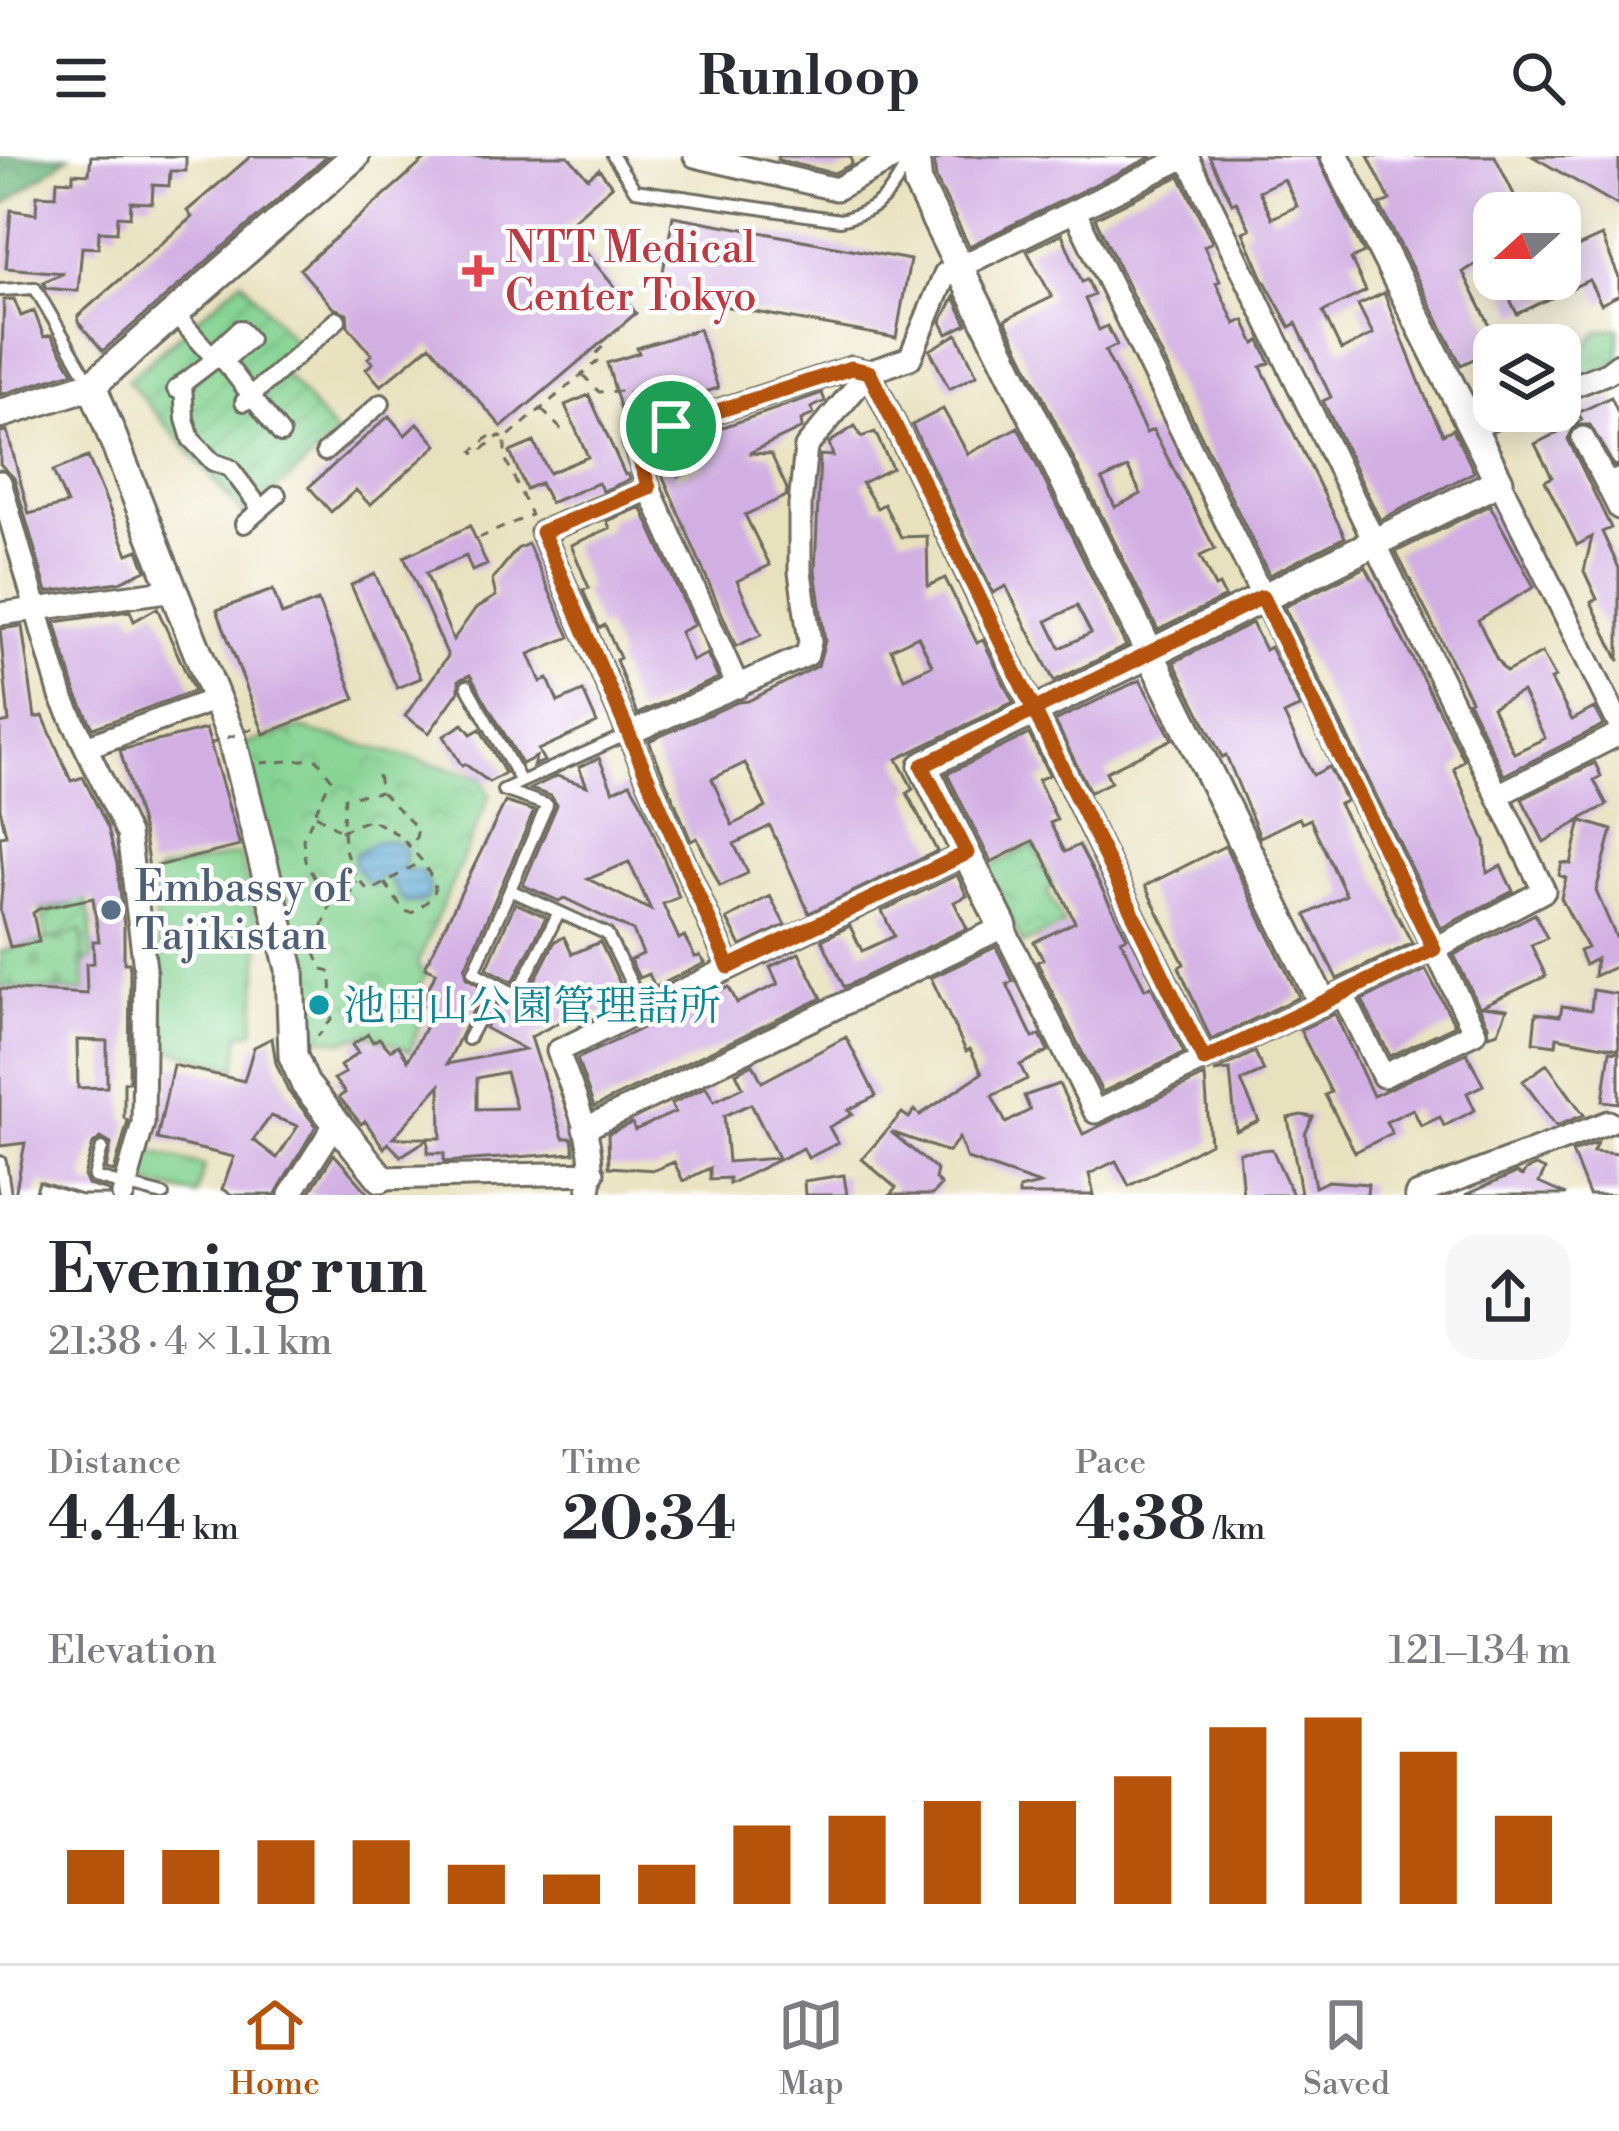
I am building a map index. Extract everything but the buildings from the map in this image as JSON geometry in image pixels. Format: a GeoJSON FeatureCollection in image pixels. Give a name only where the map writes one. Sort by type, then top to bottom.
{"type":"FeatureCollection","features":[{"type":"Feature","properties":{"kind":"street"},"geometry":{"type":"LineString","coordinates":[[0,413],[92,385],[355,156]]}},
{"type":"Feature","properties":{"kind":"street"},"geometry":{"type":"LineString","coordinates":[[694,156],[760,164],[836,189],[899,156]]}},
{"type":"Feature","properties":{"kind":"street"},"geometry":{"type":"LineString","coordinates":[[913,156],[918,184],[1152,653],[1332,998],[1383,1076],[1475,1032],[1075,212]]}},
{"type":"Feature","properties":{"kind":"street"},"geometry":{"type":"LineString","coordinates":[[628,734],[807,655],[810,642],[800,572],[806,447],[869,372],[910,358],[945,274],[1187,156],[1376,543],[1500,794],[1544,890],[1434,949],[1095,1112],[922,766],[1376,543],[1499,481]]}},
{"type":"Feature","properties":{"kind":"street"},"geometry":{"type":"LineString","coordinates":[[1335,156],[1473,427]]}},
{"type":"Feature","properties":{"kind":"street"},"geometry":{"type":"LineString","coordinates":[[174,313],[249,398],[264,407],[260,410],[281,434]]}},
{"type":"Feature","properties":{"kind":"street"},"geometry":{"type":"LineString","coordinates":[[249,398],[337,320]]}},
{"type":"Feature","properties":{"kind":"street"},"geometry":{"type":"LineString","coordinates":[[219,360],[180,386],[184,419],[191,439],[213,462],[230,468],[261,509]]}},
{"type":"Feature","properties":{"kind":"street"},"geometry":{"type":"LineString","coordinates":[[1581,382],[1619,364]]}},
{"type":"Feature","properties":{"kind":"street"},"geometry":{"type":"LineString","coordinates":[[738,687],[649,488],[634,443],[671,426],[851,368],[869,372]]}},
{"type":"Feature","properties":{"kind":"street"},"geometry":{"type":"LineString","coordinates":[[869,372],[1204,1060]]}},
{"type":"Feature","properties":{"kind":"street"},"geometry":{"type":"LineString","coordinates":[[92,385],[239,766],[290,969],[293,1056],[305,1084],[384,1184],[591,1184],[584,1130],[558,1051],[967,853]]}},
{"type":"Feature","properties":{"kind":"street"},"geometry":{"type":"LineString","coordinates":[[326,452],[381,403]]}},
{"type":"Feature","properties":{"kind":"street"},"geometry":{"type":"LineString","coordinates":[[1475,432],[1619,724]]}},
{"type":"Feature","properties":{"kind":"street"},"geometry":{"type":"LineString","coordinates":[[1583,438],[1614,483],[1619,508]]}},
{"type":"Feature","properties":{"kind":"street"},"geometry":{"type":"LineString","coordinates":[[243,485],[258,472]]}},
{"type":"Feature","properties":{"kind":"street"},"geometry":{"type":"LineString","coordinates":[[0,482],[61,696],[128,834],[146,968],[143,1123],[124,1190]]}},
{"type":"Feature","properties":{"kind":"street"},"geometry":{"type":"LineString","coordinates":[[649,488],[542,532],[729,967]]}},
{"type":"Feature","properties":{"kind":"street"},"geometry":{"type":"LineString","coordinates":[[244,524],[277,495]]}},
{"type":"Feature","properties":{"kind":"street"},"geometry":{"type":"LineString","coordinates":[[0,614],[174,590]]}},
{"type":"Feature","properties":{"kind":"street"},"geometry":{"type":"LineString","coordinates":[[86,747],[216,699]]}},
{"type":"Feature","properties":{"kind":"street"},"geometry":{"type":"LineString","coordinates":[[1500,794],[1619,734]]}},
{"type":"Feature","properties":{"kind":"street"},"geometry":{"type":"LineString","coordinates":[[584,1130],[1003,927]]}},
{"type":"Feature","properties":{"kind":"street"},"geometry":{"type":"LineString","coordinates":[[1416,1195],[1609,1122]]}},
{"type":"Feature","properties":{"kind":"street"},"geometry":{"type":"LineString","coordinates":[[290,1195],[336,1123]]}},
{"type":"Feature","properties":{"kind":"lane"},"geometry":{"type":"LineString","coordinates":[[613,156],[635,190],[840,220],[861,215],[890,196],[913,156]]}},
{"type":"Feature","properties":{"kind":"lane"},"geometry":{"type":"LineString","coordinates":[[0,290],[35,288],[92,385]]}},
{"type":"Feature","properties":{"kind":"lane"},"geometry":{"type":"LineString","coordinates":[[467,686],[520,780]]}},
{"type":"Feature","properties":{"kind":"lane"},"geometry":{"type":"LineString","coordinates":[[559,912],[517,995],[474,972],[547,805],[503,790],[628,734]]}},
{"type":"Feature","properties":{"kind":"lane"},"geometry":{"type":"LineString","coordinates":[[510,890],[607,934],[644,1010]]}},
{"type":"Feature","properties":{"kind":"lane"},"geometry":{"type":"LineString","coordinates":[[468,1040],[497,984]]}},
{"type":"Feature","properties":{"kind":"lane"},"geometry":{"type":"LineString","coordinates":[[102,1148],[94,1177],[124,1190],[163,1195]]}},
{"type":"Feature","properties":{"kind":"lane"},"geometry":{"type":"LineString","coordinates":[[0,1162],[4,1195]]}},
{"type":"Feature","properties":{"kind":"path"},"geometry":{"type":"LineString","coordinates":[[479,538],[531,515],[505,458],[505,439],[598,361],[594,356],[608,343]]}},
{"type":"Feature","properties":{"kind":"path"},"geometry":{"type":"LineString","coordinates":[[582,374],[599,392],[620,391],[671,426]]}},
{"type":"Feature","properties":{"kind":"path"},"geometry":{"type":"LineString","coordinates":[[540,409],[561,429],[568,427]]}},
{"type":"Feature","properties":{"kind":"path"},"geometry":{"type":"LineString","coordinates":[[490,436],[473,451],[476,454],[499,436],[505,439]]}},
{"type":"Feature","properties":{"kind":"path"},"geometry":{"type":"LineString","coordinates":[[209,744],[260,725]]}},
{"type":"Feature","properties":{"kind":"path"},"geometry":{"type":"LineString","coordinates":[[239,766],[317,760],[331,778],[303,839],[303,851],[330,906],[314,951],[321,968],[332,973],[332,1018],[326,1030],[293,1056]]}},
{"type":"Feature","properties":{"kind":"path"},"geometry":{"type":"LineString","coordinates":[[378,776],[381,792],[418,829],[413,847]]}},
{"type":"Feature","properties":{"kind":"path"},"geometry":{"type":"LineString","coordinates":[[381,792],[345,797],[341,831],[347,862],[367,889],[422,861]]}},
{"type":"Feature","properties":{"kind":"path"},"geometry":{"type":"LineString","coordinates":[[314,814],[341,831]]}},
{"type":"Feature","properties":{"kind":"path"},"geometry":{"type":"LineString","coordinates":[[341,831],[370,819],[413,847],[436,883],[435,894],[412,913],[404,910],[384,881]]}},
{"type":"Feature","properties":{"kind":"path"},"geometry":{"type":"LineString","coordinates":[[327,898],[341,900],[354,890],[358,879]]}},
{"type":"Feature","properties":{"kind":"green space"},"geometry":{"type":"Polygon","coordinates":[[[0,156],[69,156],[0,208],[0,156]]]}},
{"type":"Feature","properties":{"kind":"green space"},"geometry":{"type":"Polygon","coordinates":[[[242,280],[298,346],[278,366],[337,435],[246,517],[127,380],[242,280]]]}},
{"type":"Feature","properties":{"kind":"green space"},"geometry":{"type":"Polygon","coordinates":[[[1619,328],[1619,360],[1584,380],[1581,352],[1598,332],[1619,328]]]}},
{"type":"Feature","properties":{"kind":"green space"},"geometry":{"type":"Polygon","coordinates":[[[300,728],[481,777],[490,795],[417,964],[426,975],[410,1002],[424,1013],[410,1051],[368,1034],[342,1041],[301,1035],[241,745],[300,728]]]}},
{"type":"Feature","properties":{"kind":"green space"},"geometry":{"type":"Polygon","coordinates":[[[1033,845],[1053,886],[1047,890],[1064,924],[1023,944],[986,869],[1033,845]]]}},
{"type":"Feature","properties":{"kind":"green space"},"geometry":{"type":"Polygon","coordinates":[[[77,854],[91,923],[92,960],[84,962],[82,931],[47,940],[41,911],[72,904],[63,857],[77,854]]]}},
{"type":"Feature","properties":{"kind":"green space"},"geometry":{"type":"Polygon","coordinates":[[[239,854],[261,934],[254,1031],[240,1034],[236,1068],[160,1046],[158,933],[149,880],[160,871],[239,854]]]}},
{"type":"Feature","properties":{"kind":"green space"},"geometry":{"type":"Polygon","coordinates":[[[82,931],[85,992],[0,987],[0,952],[82,931]]]}},
{"type":"Feature","properties":{"kind":"green space"},"geometry":{"type":"Polygon","coordinates":[[[146,1150],[204,1166],[197,1195],[138,1182],[146,1150]]]}},
{"type":"Feature","properties":{"kind":"water"},"geometry":{"type":"Polygon","coordinates":[[[377,841],[394,841],[406,850],[403,869],[420,871],[430,886],[428,898],[405,903],[387,878],[368,884],[354,864],[355,854],[377,841]]]}},
{"type":"Feature","properties":{"kind":"place","name":"NTT Medical Center Tokyo"},"geometry":{"type":"Point","coordinates":[478,271]}},
{"type":"Feature","properties":{"kind":"place","name":"Embassy of Tajikistan"},"geometry":{"type":"Point","coordinates":[111,910]}},
{"type":"Feature","properties":{"kind":"place","name":"池田山公園管理詰所"},"geometry":{"type":"Point","coordinates":[319,1005]}},
{"type":"Feature","properties":{"kind":"route"},"geometry":{"type":"LineString","coordinates":[[671,426],[634,443],[649,488],[542,532],[729,967],[967,853],[922,766],[1034,710],[1204,1060],[1434,949],[1262,597],[1034,710],[869,372],[851,368],[671,426]]}}]}
